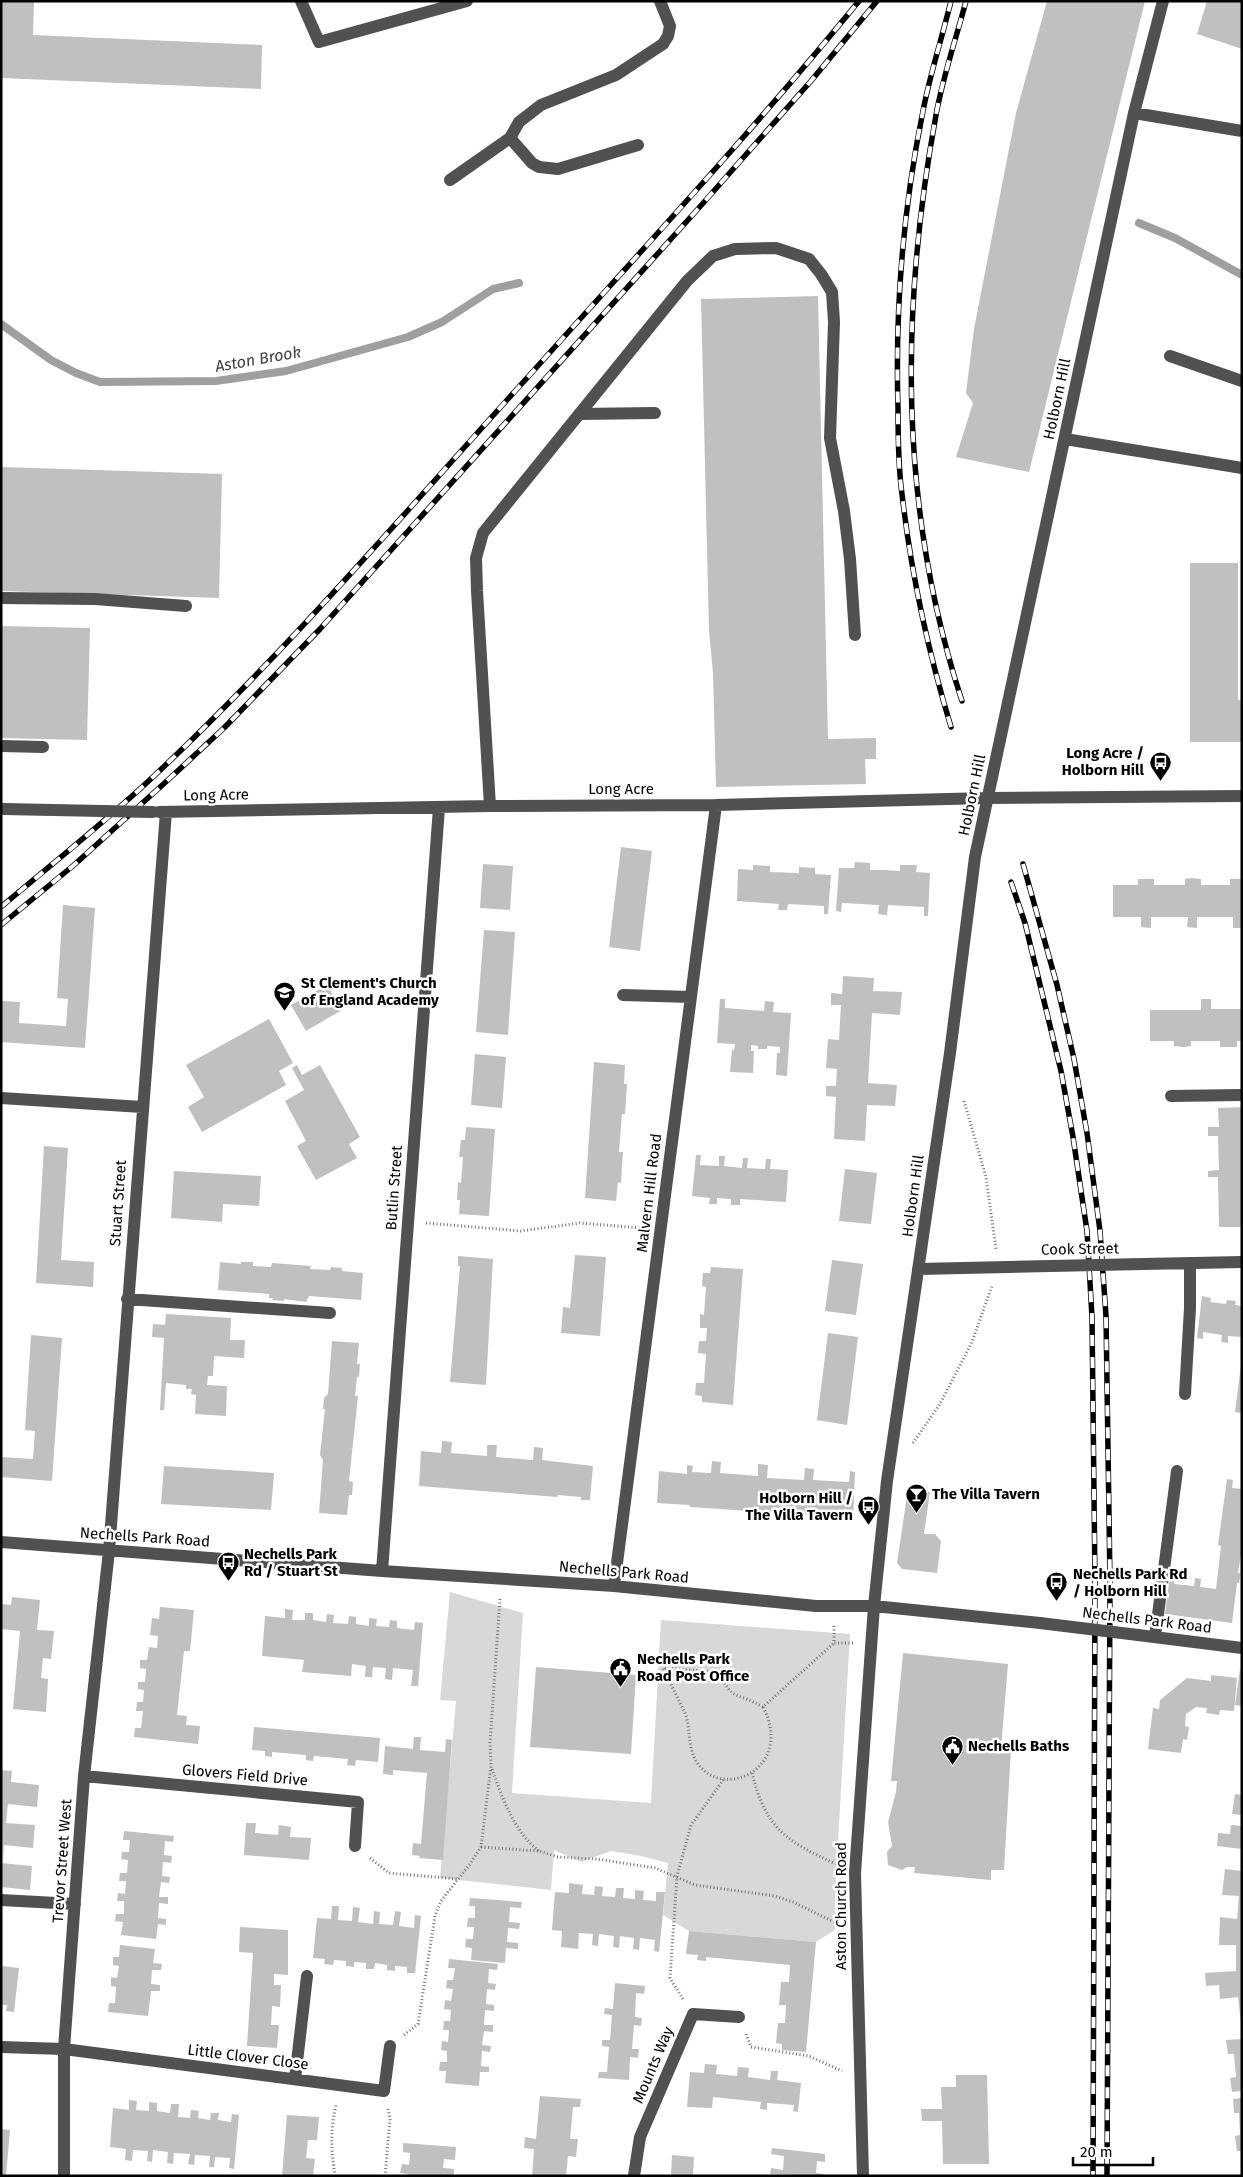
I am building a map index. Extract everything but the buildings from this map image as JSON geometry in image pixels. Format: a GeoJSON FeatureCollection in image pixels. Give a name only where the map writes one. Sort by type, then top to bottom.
{"type":"FeatureCollection","features":[{"type":"Feature","properties":{"kind":"street"},"geometry":{"type":"LineString","coordinates":[[301,1],[319,42],[467,1]]}},
{"type":"Feature","properties":{"kind":"street"},"geometry":{"type":"LineString","coordinates":[[450,180],[510,138],[519,122],[541,105],[616,75],[663,44],[668,36],[670,26],[660,1]]}},
{"type":"Feature","properties":{"kind":"street","name":"Holborn Hill"},"geometry":{"type":"LineString","coordinates":[[874,1606],[887,1481],[950,1053],[976,857],[1134,113],[1163,1]]}},
{"type":"Feature","properties":{"kind":"street"},"geometry":{"type":"LineString","coordinates":[[1134,113],[1242,131]]}},
{"type":"Feature","properties":{"kind":"street"},"geometry":{"type":"LineString","coordinates":[[510,138],[532,163],[539,167],[558,169],[638,145]]}},
{"type":"Feature","properties":{"kind":"street"},"geometry":{"type":"LineString","coordinates":[[490,806],[476,558],[483,533],[687,281],[713,256],[735,249],[776,248],[809,259],[832,292],[834,322],[830,438],[844,511],[850,559],[855,635]]}},
{"type":"Feature","properties":{"kind":"street"},"geometry":{"type":"LineString","coordinates":[[1170,356],[1242,381]]}},
{"type":"Feature","properties":{"kind":"street"},"geometry":{"type":"LineString","coordinates":[[579,414],[655,413]]}},
{"type":"Feature","properties":{"kind":"street"},"geometry":{"type":"LineString","coordinates":[[1065,439],[1242,468]]}},
{"type":"Feature","properties":{"kind":"street"},"geometry":{"type":"LineString","coordinates":[[1,598],[95,599],[186,606]]}},
{"type":"Feature","properties":{"kind":"street"},"geometry":{"type":"LineString","coordinates":[[1,746],[43,746]]}},
{"type":"Feature","properties":{"kind":"street","name":"Long Acre"},"geometry":{"type":"LineString","coordinates":[[2,809],[160,812],[490,806],[716,805],[987,798],[1242,796]]}},
{"type":"Feature","properties":{"kind":"street","name":"Malvern Hill Road"},"geometry":{"type":"LineString","coordinates":[[614,1586],[716,805]]}},
{"type":"Feature","properties":{"kind":"street","name":"Butlin Street"},"geometry":{"type":"LineString","coordinates":[[382,1571],[439,808]]}},
{"type":"Feature","properties":{"kind":"street","name":"Stuart Street"},"geometry":{"type":"LineString","coordinates":[[109,1550],[162,858],[160,812]]}},
{"type":"Feature","properties":{"kind":"street"},"geometry":{"type":"LineString","coordinates":[[623,995],[691,997]]}},
{"type":"Feature","properties":{"kind":"street"},"geometry":{"type":"LineString","coordinates":[[1171,1096],[1242,1095]]}},
{"type":"Feature","properties":{"kind":"street"},"geometry":{"type":"LineString","coordinates":[[1,1098],[142,1107]]}},
{"type":"Feature","properties":{"kind":"street","name":"Cook Street"},"geometry":{"type":"LineString","coordinates":[[918,1269],[1242,1262]]}},
{"type":"Feature","properties":{"kind":"street"},"geometry":{"type":"LineString","coordinates":[[1185,1394],[1190,1308],[1190,1263]]}},
{"type":"Feature","properties":{"kind":"street"},"geometry":{"type":"LineString","coordinates":[[128,1299],[330,1313]]}},
{"type":"Feature","properties":{"kind":"street"},"geometry":{"type":"LineString","coordinates":[[1155,1637],[1177,1470]]}},
{"type":"Feature","properties":{"kind":"street","name":"Nechells Park Road"},"geometry":{"type":"LineString","coordinates":[[1,1542],[382,1571],[614,1586],[816,1606],[874,1606],[1040,1623],[1242,1648]]}},
{"type":"Feature","properties":{"kind":"street","name":"Trevor Street West"},"geometry":{"type":"LineString","coordinates":[[64,2176],[64,2049],[84,1776],[109,1550]]}},
{"type":"Feature","properties":{"kind":"street","name":"Aston Church Road"},"geometry":{"type":"LineString","coordinates":[[862,2176],[855,1873],[874,1606]]}},
{"type":"Feature","properties":{"kind":"street","name":"Glovers Field Drive"},"geometry":{"type":"LineString","coordinates":[[84,1776],[358,1802],[356,1846]]}},
{"type":"Feature","properties":{"kind":"street"},"geometry":{"type":"LineString","coordinates":[[1,1900],[75,1904]]}},
{"type":"Feature","properties":{"kind":"street"},"geometry":{"type":"LineString","coordinates":[[295,2079],[307,1976]]}},
{"type":"Feature","properties":{"kind":"street"},"geometry":{"type":"LineString","coordinates":[[692,2014],[740,2017]]}},
{"type":"Feature","properties":{"kind":"street","name":"Mounts Way"},"geometry":{"type":"LineString","coordinates":[[634,2176],[640,2138],[692,2014]]}},
{"type":"Feature","properties":{"kind":"street"},"geometry":{"type":"LineString","coordinates":[[384,2091],[390,2046]]}},
{"type":"Feature","properties":{"kind":"street","name":"Little Clover Close"},"geometry":{"type":"LineString","coordinates":[[1,2047],[64,2049],[384,2091]]}},
{"type":"Feature","properties":{"kind":"path"},"geometry":{"type":"LineString","coordinates":[[408,1222],[521,1231],[580,1223],[660,1230]]}},
{"type":"Feature","properties":{"kind":"path"},"geometry":{"type":"LineString","coordinates":[[390,2046],[418,2024],[435,1916],[441,1901],[481,1847],[491,1766],[490,1743],[501,1579]]}},
{"type":"Feature","properties":{"kind":"path"},"geometry":{"type":"LineString","coordinates":[[834,1643],[835,1606]]}},
{"type":"Feature","properties":{"kind":"path"},"geometry":{"type":"LineString","coordinates":[[763,1707],[834,1643],[871,1644]]}},
{"type":"Feature","properties":{"kind":"path"},"geometry":{"type":"LineString","coordinates":[[663,1668],[719,1672],[726,1689],[763,1707],[770,1725],[770,1746],[765,1761],[752,1773],[735,1778],[718,1779],[705,1771],[697,1762],[688,1740],[688,1720],[663,1668]]}},
{"type":"Feature","properties":{"kind":"path"},"geometry":{"type":"LineString","coordinates":[[491,1766],[500,1791],[528,1842],[540,1851]]}},
{"type":"Feature","properties":{"kind":"path"},"geometry":{"type":"LineString","coordinates":[[752,1773],[757,1795],[769,1819],[790,1841],[810,1853],[855,1873]]}},
{"type":"Feature","properties":{"kind":"path"},"geometry":{"type":"LineString","coordinates":[[692,2014],[670,1978],[677,1876],[692,1825],[724,1778]]}},
{"type":"Feature","properties":{"kind":"path"},"geometry":{"type":"LineString","coordinates":[[356,1846],[389,1873],[458,1879]]}},
{"type":"Feature","properties":{"kind":"path"},"geometry":{"type":"LineString","coordinates":[[481,1847],[540,1851],[558,1857],[628,1862],[655,1868],[695,1885],[775,1896],[793,1902],[856,1934]]}},
{"type":"Feature","properties":{"kind":"path"},"geometry":{"type":"LineString","coordinates":[[740,2017],[751,2047],[809,2056],[860,2080]]}},
{"type":"Feature","properties":{"kind":"path"},"geometry":{"type":"LineString","coordinates":[[336,2176],[330,2147],[330,2130],[341,2085]]}},
{"type":"Feature","properties":{"kind":"path"},"geometry":{"type":"LineString","coordinates":[[384,2091],[390,2120],[385,2176]]}},
{"type":"Feature","properties":{"kind":"shaded area"},"geometry":{"type":"Polygon","coordinates":[[[450,1592],[523,1613],[512,1793],[651,1803],[661,1620],[850,1634],[836,1876],[835,1930],[816,1942],[689,1931],[663,1915],[668,1863],[611,1851],[581,1862],[554,1850],[551,1890],[440,1878],[456,1701],[440,1700],[450,1592]]]}},
{"type":"Feature","properties":{"kind":"waterway","name":"Aston Brook"},"geometry":{"type":"LineString","coordinates":[[1139,223],[1175,238],[1242,275]]}},
{"type":"Feature","properties":{"kind":"waterway","name":"Aston Brook"},"geometry":{"type":"LineString","coordinates":[[1,324],[51,360],[76,373],[100,382],[216,381],[286,371],[408,337],[442,322],[493,289],[519,283]]}},
{"type":"Feature","properties":{"kind":"railway"},"geometry":{"type":"LineString","coordinates":[[1,907],[98,826],[154,776],[203,729],[298,631],[695,191],[859,1]]}},
{"type":"Feature","properties":{"kind":"railway"},"geometry":{"type":"LineString","coordinates":[[1,925],[74,865],[224,728],[320,629],[697,210],[811,81],[877,1]]}},
{"type":"Feature","properties":{"kind":"railway"},"geometry":{"type":"LineString","coordinates":[[951,1],[926,97],[910,185],[899,296],[897,371],[899,462],[910,553],[921,612],[951,727]]}},
{"type":"Feature","properties":{"kind":"railway"},"geometry":{"type":"LineString","coordinates":[[962,701],[941,629],[926,556],[917,483],[912,410],[912,336],[916,263],[924,189],[939,100],[966,1]]}},
{"type":"Feature","properties":{"kind":"railway"},"geometry":{"type":"LineString","coordinates":[[1023,864],[1057,985],[1074,1059],[1087,1133],[1100,1231],[1106,1316],[1110,1582],[1107,2176]]}},
{"type":"Feature","properties":{"kind":"railway"},"geometry":{"type":"LineString","coordinates":[[1011,882],[1025,923],[1061,1071],[1087,1231],[1092,1317],[1095,1582],[1093,2176]]}},
{"type":"Feature","properties":{"kind":"place","name":"Long Acre / Holborn Hill"},"geometry":{"type":"Point","coordinates":[1160,781]}},
{"type":"Feature","properties":{"kind":"place","name":"St Clement's Church of England Academy"},"geometry":{"type":"Point","coordinates":[285,1011]}},
{"type":"Feature","properties":{"kind":"place","name":"The Villa Tavern"},"geometry":{"type":"Point","coordinates":[916,1513]}},
{"type":"Feature","properties":{"kind":"place","name":"Holborn Hill / The Villa Tavern"},"geometry":{"type":"Point","coordinates":[869,1526]}},
{"type":"Feature","properties":{"kind":"place","name":"Nechells Park Rd / Stuart St"},"geometry":{"type":"Point","coordinates":[228,1582]}},
{"type":"Feature","properties":{"kind":"place","name":"Nechells Park Rd / Holborn Hill"},"geometry":{"type":"Point","coordinates":[1057,1602]}},
{"type":"Feature","properties":{"kind":"place","name":"Nechells Park Road Post Office"},"geometry":{"type":"Point","coordinates":[621,1687]}},
{"type":"Feature","properties":{"kind":"place","name":"Nechells Baths"},"geometry":{"type":"Point","coordinates":[952,1765]}}]}
